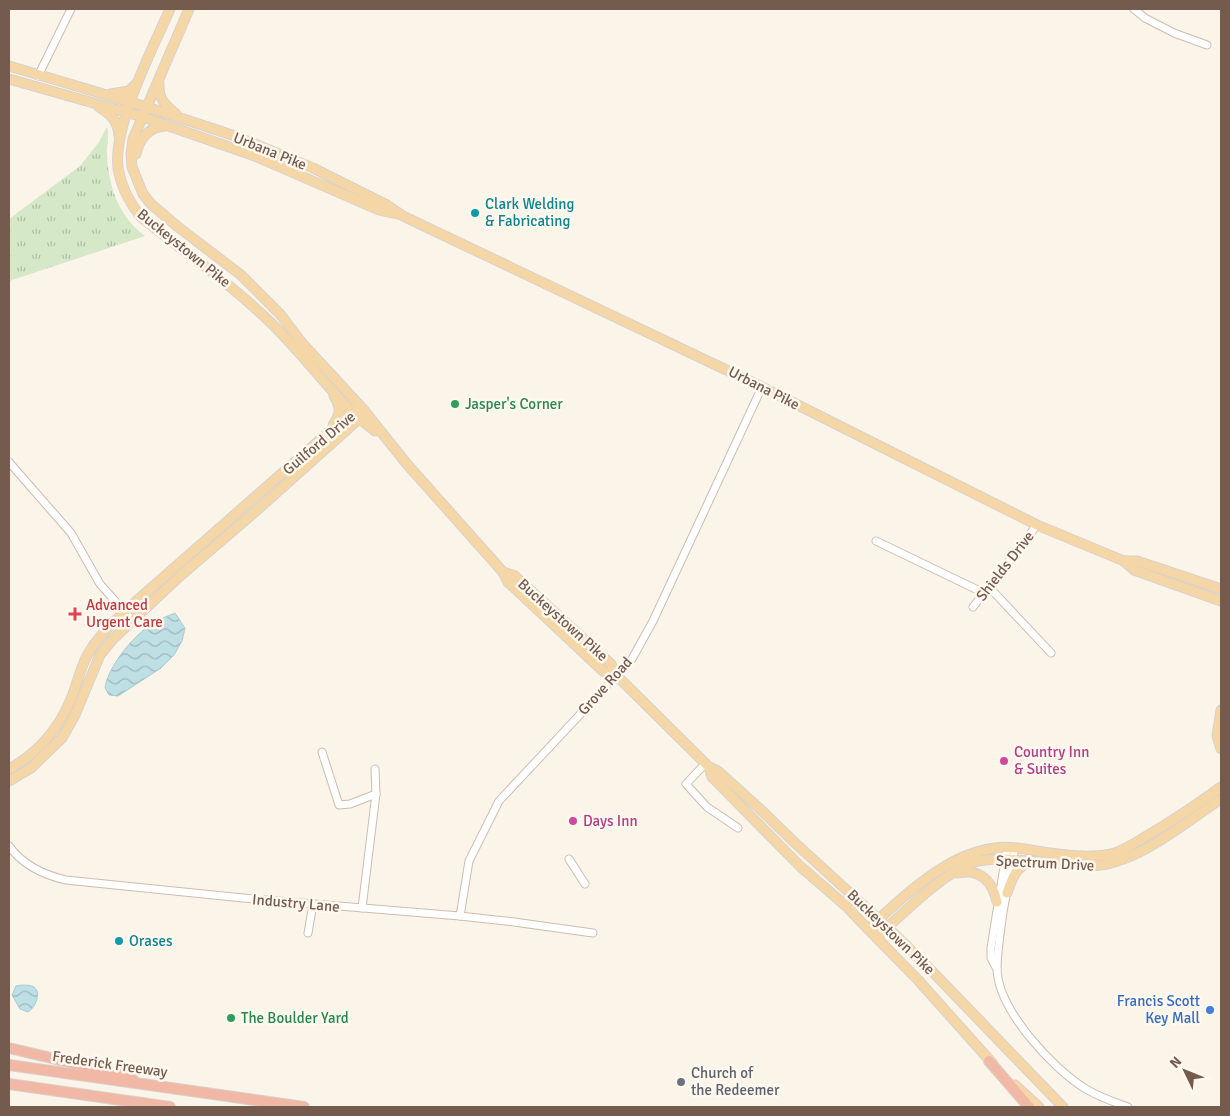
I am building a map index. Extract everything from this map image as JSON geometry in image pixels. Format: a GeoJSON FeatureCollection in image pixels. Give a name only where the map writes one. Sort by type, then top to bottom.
{"type":"FeatureCollection","features":[{"type":"Feature","properties":{"kind":"highway"},"geometry":{"type":"LineString","coordinates":[[9,1048],[206,1093],[304,1107]]}},
{"type":"Feature","properties":{"kind":"highway"},"geometry":{"type":"LineString","coordinates":[[989,1061],[1029,1107]]}},
{"type":"Feature","properties":{"kind":"highway","name":"Frederick Freeway"},"geometry":{"type":"LineString","coordinates":[[9,1065],[206,1093]]}},
{"type":"Feature","properties":{"kind":"highway"},"geometry":{"type":"LineString","coordinates":[[9,1084],[170,1107]]}},
{"type":"Feature","properties":{"kind":"main road","name":"Buckeystown Pike"},"geometry":{"type":"LineString","coordinates":[[170,9],[130,102],[120,140],[118,168],[122,186],[129,202],[140,217],[236,290],[293,344],[359,419],[384,437]]}},
{"type":"Feature","properties":{"kind":"main road","name":"Buckeystown Pike"},"geometry":{"type":"LineString","coordinates":[[189,9],[133,139],[132,168],[143,194],[161,214],[241,275],[280,314],[302,343],[363,409],[384,437],[503,572],[515,576],[611,664],[617,676],[707,766],[718,771],[879,919],[1064,1107]]}},
{"type":"Feature","properties":{"kind":"main road","name":"Urbana Pike"},"geometry":{"type":"LineString","coordinates":[[9,66],[236,136],[313,168],[387,205],[403,216],[762,387],[1037,525],[1124,561],[1134,570],[1221,601]]}},
{"type":"Feature","properties":{"kind":"main road"},"geometry":{"type":"LineString","coordinates":[[160,74],[158,90],[162,101],[184,120]]}},
{"type":"Feature","properties":{"kind":"main road","name":"Urbana Pike"},"geometry":{"type":"LineString","coordinates":[[9,79],[171,126],[255,156],[380,210],[403,216]]}},
{"type":"Feature","properties":{"kind":"main road"},"geometry":{"type":"LineString","coordinates":[[103,95],[129,91],[140,80]]}},
{"type":"Feature","properties":{"kind":"main road"},"geometry":{"type":"LineString","coordinates":[[88,101],[111,115],[117,124],[120,140]]}},
{"type":"Feature","properties":{"kind":"main road"},"geometry":{"type":"LineString","coordinates":[[137,182],[135,166],[138,146],[146,134],[154,128],[171,126]]}},
{"type":"Feature","properties":{"kind":"main road"},"geometry":{"type":"LineString","coordinates":[[319,441],[334,424],[340,413],[338,402],[322,377]]}},
{"type":"Feature","properties":{"kind":"main road","name":"Guilford Drive"},"geometry":{"type":"LineString","coordinates":[[9,769],[38,748],[55,729],[70,700],[87,657],[102,634],[124,612],[353,411],[363,409]]}},
{"type":"Feature","properties":{"kind":"main road","name":"Guilford Drive"},"geometry":{"type":"LineString","coordinates":[[9,781],[32,768],[62,738],[75,715],[91,674],[104,648],[180,576],[359,419],[363,409]]}},
{"type":"Feature","properties":{"kind":"main road","name":"Urbana Pike"},"geometry":{"type":"LineString","coordinates":[[1124,561],[1137,561],[1221,589]]}},
{"type":"Feature","properties":{"kind":"main road"},"geometry":{"type":"LineString","coordinates":[[1221,710],[1216,736],[1221,749]]}},
{"type":"Feature","properties":{"kind":"main road","name":"Buckeystown Pike"},"geometry":{"type":"LineString","coordinates":[[707,766],[712,777],[796,862],[846,906],[922,984],[989,1061],[1039,1107]]}},
{"type":"Feature","properties":{"kind":"main road","name":"Spectrum Drive"},"geometry":{"type":"LineString","coordinates":[[868,929],[940,868],[956,859],[983,851],[1011,848],[1075,855],[1114,853],[1164,826],[1221,787]]}},
{"type":"Feature","properties":{"kind":"main road","name":"Spectrum Drive"},"geometry":{"type":"LineString","coordinates":[[876,937],[924,895],[952,874],[970,864],[991,859],[1090,866],[1103,866],[1115,863],[1134,856],[1221,799]]}},
{"type":"Feature","properties":{"kind":"main road"},"geometry":{"type":"LineString","coordinates":[[1007,893],[1020,866],[1034,861]]}},
{"type":"Feature","properties":{"kind":"main road"},"geometry":{"type":"LineString","coordinates":[[952,874],[963,871],[981,874],[993,888],[997,902]]}},
{"type":"Feature","properties":{"kind":"street"},"geometry":{"type":"LineString","coordinates":[[38,76],[71,9]]}},
{"type":"Feature","properties":{"kind":"street"},"geometry":{"type":"LineString","coordinates":[[1134,9],[1145,18],[1174,33],[1207,45]]}},
{"type":"Feature","properties":{"kind":"street","name":"Grove Road"},"geometry":{"type":"LineString","coordinates":[[460,916],[469,861],[499,801],[632,659],[650,625],[762,387]]}},
{"type":"Feature","properties":{"kind":"street"},"geometry":{"type":"LineString","coordinates":[[9,462],[71,533],[100,584],[132,620]]}},
{"type":"Feature","properties":{"kind":"street","name":"Shields Drive"},"geometry":{"type":"LineString","coordinates":[[973,607],[1037,525]]}},
{"type":"Feature","properties":{"kind":"street"},"geometry":{"type":"LineString","coordinates":[[876,541],[984,593]]}},
{"type":"Feature","properties":{"kind":"street"},"geometry":{"type":"LineString","coordinates":[[989,586],[1051,654]]}},
{"type":"Feature","properties":{"kind":"street"},"geometry":{"type":"LineString","coordinates":[[322,752],[338,805],[350,804],[376,794]]}},
{"type":"Feature","properties":{"kind":"street"},"geometry":{"type":"LineString","coordinates":[[707,766],[686,784],[707,806],[738,828]]}},
{"type":"Feature","properties":{"kind":"street"},"geometry":{"type":"LineString","coordinates":[[362,908],[376,794],[375,769]]}},
{"type":"Feature","properties":{"kind":"street","name":"Industry Lane"},"geometry":{"type":"LineString","coordinates":[[9,846],[14,853],[32,867],[66,880],[460,916],[593,933]]}},
{"type":"Feature","properties":{"kind":"street"},"geometry":{"type":"LineString","coordinates":[[1011,848],[997,902],[990,948],[991,958],[1008,1004],[1019,1022],[1048,1058],[1063,1072],[1086,1089],[1128,1107]]}},
{"type":"Feature","properties":{"kind":"street"},"geometry":{"type":"LineString","coordinates":[[569,859],[585,884]]}},
{"type":"Feature","properties":{"kind":"street"},"geometry":{"type":"LineString","coordinates":[[997,970],[1001,927],[1007,893],[1009,859]]}},
{"type":"Feature","properties":{"kind":"street"},"geometry":{"type":"LineString","coordinates":[[308,933],[313,904]]}},
{"type":"Feature","properties":{"kind":"green space"},"geometry":{"type":"Polygon","coordinates":[[[107,127],[108,166],[113,189],[128,220],[145,236],[9,281],[9,219],[80,166],[99,142],[107,127]]]}},
{"type":"Feature","properties":{"kind":"water"},"geometry":{"type":"Polygon","coordinates":[[[175,613],[185,628],[182,641],[174,655],[161,668],[118,696],[109,695],[105,688],[107,679],[116,661],[130,643],[153,623],[175,613]]]}},
{"type":"Feature","properties":{"kind":"water"},"geometry":{"type":"Polygon","coordinates":[[[16,986],[33,986],[37,993],[35,1004],[28,1012],[20,1009],[12,995],[16,986]]]}},
{"type":"Feature","properties":{"kind":"place","name":"Clark Welding & Fabricating"},"geometry":{"type":"Point","coordinates":[475,213]}},
{"type":"Feature","properties":{"kind":"place","name":"Jasper's Corner"},"geometry":{"type":"Point","coordinates":[455,404]}},
{"type":"Feature","properties":{"kind":"place","name":"Advanced Urgent Care"},"geometry":{"type":"Point","coordinates":[75,614]}},
{"type":"Feature","properties":{"kind":"place","name":"Country Inn & Suites"},"geometry":{"type":"Point","coordinates":[1004,761]}},
{"type":"Feature","properties":{"kind":"place","name":"Days Inn"},"geometry":{"type":"Point","coordinates":[573,821]}},
{"type":"Feature","properties":{"kind":"place","name":"Orases"},"geometry":{"type":"Point","coordinates":[119,941]}},
{"type":"Feature","properties":{"kind":"place","name":"Francis Scott Key Mall"},"geometry":{"type":"Point","coordinates":[1210,1010]}},
{"type":"Feature","properties":{"kind":"place","name":"The Boulder Yard"},"geometry":{"type":"Point","coordinates":[231,1018]}},
{"type":"Feature","properties":{"kind":"place","name":"Church of the Redeemer"},"geometry":{"type":"Point","coordinates":[681,1082]}}]}
